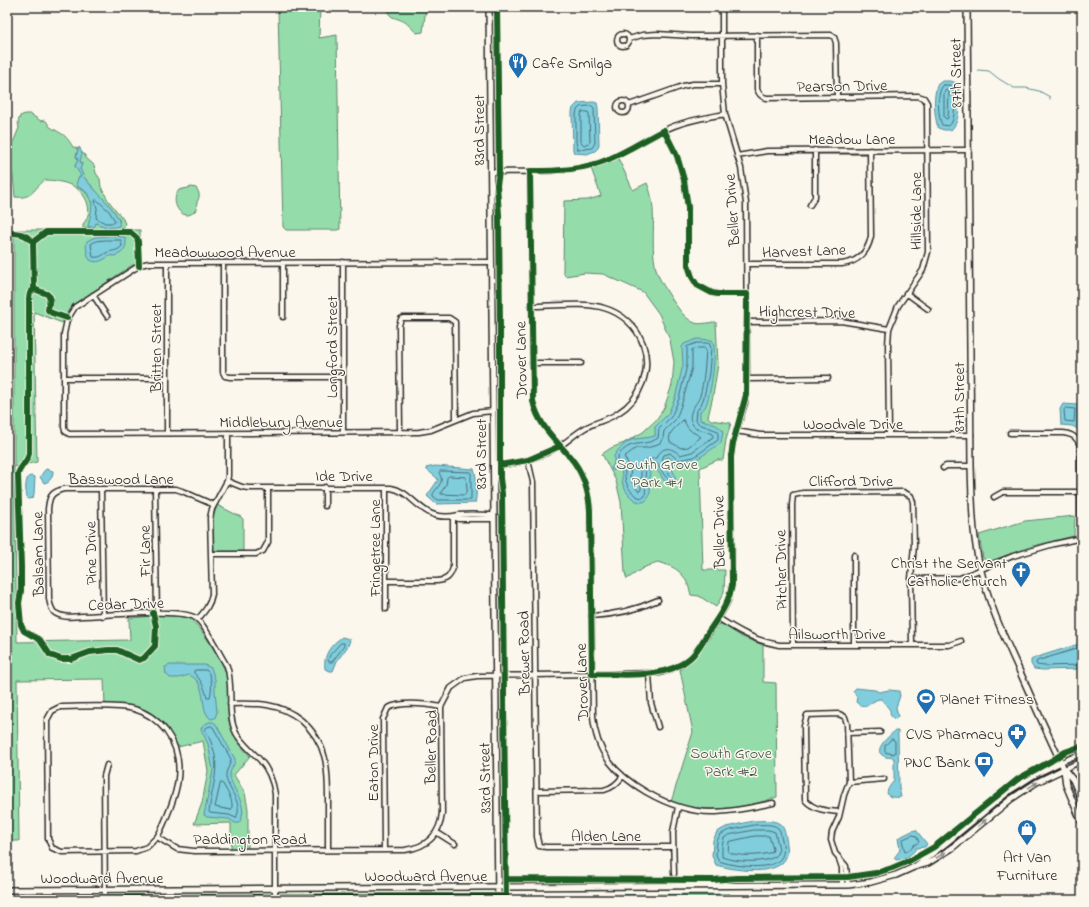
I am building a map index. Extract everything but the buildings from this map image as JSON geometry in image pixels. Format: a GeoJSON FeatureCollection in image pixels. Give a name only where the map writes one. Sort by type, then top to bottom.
{"type":"FeatureCollection","features":[{"type":"Feature","properties":{"kind":"main road","name":"83rd Street"},"geometry":{"type":"LineString","coordinates":[[489,7],[498,900]]}},
{"type":"Feature","properties":{"kind":"main road","name":"87th Street"},"geometry":{"type":"LineString","coordinates":[[967,7],[971,466],[972,510],[978,558],[992,607],[1002,632],[1064,769]]}},
{"type":"Feature","properties":{"kind":"main road","name":"Woodward Avenue"},"geometry":{"type":"LineString","coordinates":[[914,867],[1010,791],[1030,777],[1061,762]]}},
{"type":"Feature","properties":{"kind":"main road","name":"Woodward Avenue"},"geometry":{"type":"LineString","coordinates":[[7,890],[845,885],[870,882],[928,863],[952,848],[1011,799],[1037,782],[1064,769]]}},
{"type":"Feature","properties":{"kind":"main road"},"geometry":{"type":"LineString","coordinates":[[1064,769],[1073,780],[1082,801]]}},
{"type":"Feature","properties":{"kind":"main road"},"geometry":{"type":"LineString","coordinates":[[1064,769],[1066,784],[1082,823]]}},
{"type":"Feature","properties":{"kind":"street","name":"Beller Drive"},"geometry":{"type":"LineString","coordinates":[[496,675],[649,674],[672,670],[691,658],[718,618],[728,599],[732,585],[731,463],[733,443],[745,403],[747,379],[747,264],[746,203],[743,179],[725,114],[722,84],[722,7]]}},
{"type":"Feature","properties":{"kind":"street"},"geometry":{"type":"LineString","coordinates":[[629,39],[651,34],[722,36],[826,35],[834,37],[836,43],[837,98]]}},
{"type":"Feature","properties":{"kind":"street","name":"Pearson Drive"},"geometry":{"type":"LineString","coordinates":[[757,35],[757,88],[760,95],[767,98],[918,96],[924,98]]}},
{"type":"Feature","properties":{"kind":"street"},"geometry":{"type":"LineString","coordinates":[[629,105],[683,86],[694,84],[722,84]]}},
{"type":"Feature","properties":{"kind":"street","name":"Hillside Lane"},"geometry":{"type":"LineString","coordinates":[[889,434],[889,329],[895,311],[906,293],[922,273],[927,260],[928,252],[927,103],[924,98]]}},
{"type":"Feature","properties":{"kind":"street"},"geometry":{"type":"LineString","coordinates":[[491,172],[563,170],[590,166],[610,159],[664,130],[692,120],[725,114]]}},
{"type":"Feature","properties":{"kind":"street"},"geometry":{"type":"LineString","coordinates":[[664,130],[676,156],[685,186],[688,208],[688,265],[692,277],[697,285],[712,293],[747,294]]}},
{"type":"Feature","properties":{"kind":"street","name":"Meadow Lane"},"geometry":{"type":"LineString","coordinates":[[737,156],[767,151],[927,149],[969,150]]}},
{"type":"Feature","properties":{"kind":"street"},"geometry":{"type":"LineString","coordinates":[[810,206],[815,198],[815,150]]}},
{"type":"Feature","properties":{"kind":"street","name":"Harvest Lane"},"geometry":{"type":"LineString","coordinates":[[747,264],[842,264],[862,256],[869,245],[871,236],[870,150]]}},
{"type":"Feature","properties":{"kind":"street","name":"Drover Lane"},"geometry":{"type":"LineString","coordinates":[[530,171],[532,392],[536,413],[542,425],[576,465],[584,481],[588,494],[590,511],[593,716],[598,739],[607,758],[622,777],[652,796],[678,807],[714,812],[773,803]]}},
{"type":"Feature","properties":{"kind":"street"},"geometry":{"type":"LineString","coordinates":[[283,262],[283,317]]}},
{"type":"Feature","properties":{"kind":"street","name":"Longford Street"},"geometry":{"type":"LineString","coordinates":[[342,262],[344,432]]}},
{"type":"Feature","properties":{"kind":"street","name":"Meadowwood Avenue"},"geometry":{"type":"LineString","coordinates":[[65,431],[65,324],[75,307],[137,267],[149,263],[491,262]]}},
{"type":"Feature","properties":{"kind":"street","name":"Britten Street"},"geometry":{"type":"LineString","coordinates":[[167,263],[167,433]]}},
{"type":"Feature","properties":{"kind":"street"},"geometry":{"type":"LineString","coordinates":[[222,263],[223,372],[225,376],[343,377]]}},
{"type":"Feature","properties":{"kind":"street"},"geometry":{"type":"LineString","coordinates":[[906,293],[928,309]]}},
{"type":"Feature","properties":{"kind":"street"},"geometry":{"type":"LineString","coordinates":[[93,295],[107,316]]}},
{"type":"Feature","properties":{"kind":"street"},"geometry":{"type":"LineString","coordinates":[[493,466],[528,460],[560,446],[585,428],[614,416],[628,406],[636,396],[643,382],[646,363],[645,352],[640,337],[630,323],[612,310],[592,305],[531,306]]}},
{"type":"Feature","properties":{"kind":"street"},"geometry":{"type":"LineString","coordinates":[[400,432],[399,325],[401,319],[405,318],[449,318],[454,320],[456,419]]}},
{"type":"Feature","properties":{"kind":"street","name":"Highcrest Drive"},"geometry":{"type":"LineString","coordinates":[[747,322],[842,321],[889,329]]}},
{"type":"Feature","properties":{"kind":"street"},"geometry":{"type":"LineString","coordinates":[[532,363],[581,363]]}},
{"type":"Feature","properties":{"kind":"street"},"geometry":{"type":"LineString","coordinates":[[64,378],[167,378]]}},
{"type":"Feature","properties":{"kind":"street"},"geometry":{"type":"LineString","coordinates":[[747,379],[828,378]]}},
{"type":"Feature","properties":{"kind":"street","name":"Middlebury Avenue"},"geometry":{"type":"LineString","coordinates":[[65,431],[69,434],[419,432],[431,430],[473,413],[493,411]]}},
{"type":"Feature","properties":{"kind":"street","name":"Woodvale Drive"},"geometry":{"type":"LineString","coordinates":[[736,431],[760,435],[971,435]]}},
{"type":"Feature","properties":{"kind":"street"},"geometry":{"type":"LineString","coordinates":[[228,433],[229,466],[227,481],[214,505],[210,518],[210,602],[208,608],[198,619],[227,666],[230,681],[230,704],[232,719],[238,736],[244,746],[261,761],[268,771],[273,784],[275,794],[275,900]]}},
{"type":"Feature","properties":{"kind":"street"},"geometry":{"type":"LineString","coordinates":[[912,645],[911,579],[960,578],[1001,560],[1081,538],[1080,446],[1076,438],[1069,434],[1063,433],[1010,433]]}},
{"type":"Feature","properties":{"kind":"street","name":"Brewer Road"},"geometry":{"type":"LineString","coordinates":[[528,460],[533,482],[537,837],[539,846]]}},
{"type":"Feature","properties":{"kind":"street"},"geometry":{"type":"LineString","coordinates":[[943,468],[946,466],[971,466]]}},
{"type":"Feature","properties":{"kind":"street","name":"Ide Drive"},"geometry":{"type":"LineString","coordinates":[[227,481],[242,487],[386,488],[398,490],[432,514],[443,517],[453,517],[459,515],[494,517]]}},
{"type":"Feature","properties":{"kind":"street"},"geometry":{"type":"LineString","coordinates":[[325,487],[325,506]]}},
{"type":"Feature","properties":{"kind":"street"},"geometry":{"type":"LineString","coordinates":[[211,554],[256,554],[263,551],[268,542],[268,488]]}},
{"type":"Feature","properties":{"kind":"street","name":"Fringetree Lane"},"geometry":{"type":"LineString","coordinates":[[386,488],[386,609]]}},
{"type":"Feature","properties":{"kind":"street","name":"Basswood Lane"},"geometry":{"type":"LineString","coordinates":[[52,495],[56,491],[64,489],[176,489],[214,505]]}},
{"type":"Feature","properties":{"kind":"street","name":"Pine Drive"},"geometry":{"type":"LineString","coordinates":[[101,489],[102,616]]}},
{"type":"Feature","properties":{"kind":"street","name":"Fir Lane"},"geometry":{"type":"LineString","coordinates":[[155,490],[157,612]]}},
{"type":"Feature","properties":{"kind":"street","name":"Clifford Drive"},"geometry":{"type":"LineString","coordinates":[[793,496],[803,493],[903,492],[909,494],[913,498],[914,545],[911,579]]}},
{"type":"Feature","properties":{"kind":"street"},"geometry":{"type":"LineString","coordinates":[[994,497],[1003,492],[1080,492]]}},
{"type":"Feature","properties":{"kind":"street","name":"Balsam Lane"},"geometry":{"type":"LineString","coordinates":[[52,495],[48,509],[49,599],[51,608],[54,612]]}},
{"type":"Feature","properties":{"kind":"street","name":"Pitcher Drive"},"geometry":{"type":"LineString","coordinates":[[793,496],[793,645]]}},
{"type":"Feature","properties":{"kind":"street"},"geometry":{"type":"LineString","coordinates":[[386,581],[437,581],[446,580],[451,576],[453,568],[453,517]]}},
{"type":"Feature","properties":{"kind":"street"},"geometry":{"type":"LineString","coordinates":[[854,555],[854,644]]}},
{"type":"Feature","properties":{"kind":"street"},"geometry":{"type":"LineString","coordinates":[[592,616],[624,613],[658,600]]}},
{"type":"Feature","properties":{"kind":"street","name":"Cedar Drive"},"geometry":{"type":"LineString","coordinates":[[54,612],[61,616],[68,617],[157,612],[185,613],[198,619]]}},
{"type":"Feature","properties":{"kind":"street","name":"Ailsworth Drive"},"geometry":{"type":"LineString","coordinates":[[718,618],[756,640],[771,644],[949,645],[961,641]]}},
{"type":"Feature","properties":{"kind":"street"},"geometry":{"type":"LineString","coordinates":[[649,674],[651,703],[658,727]]}},
{"type":"Feature","properties":{"kind":"street","name":"Beller Road"},"geometry":{"type":"LineString","coordinates":[[436,832],[442,813],[441,707],[451,688],[461,680],[472,676],[496,675]]}},
{"type":"Feature","properties":{"kind":"street"},"geometry":{"type":"LineString","coordinates":[[230,704],[260,704],[282,709],[297,717],[314,734],[323,750],[328,770],[328,850]]}},
{"type":"Feature","properties":{"kind":"street","name":"Eaton Drive"},"geometry":{"type":"LineString","coordinates":[[384,850],[384,714],[388,708],[397,704],[426,704],[441,707]]}},
{"type":"Feature","properties":{"kind":"street"},"geometry":{"type":"LineString","coordinates":[[60,707],[125,707],[148,715],[166,730],[177,751],[180,776],[177,789],[157,838],[147,847],[140,850],[59,852],[52,848],[48,839],[47,720],[52,711],[60,707]]}},
{"type":"Feature","properties":{"kind":"street"},"geometry":{"type":"LineString","coordinates":[[840,812],[811,806],[805,800],[804,726],[807,715],[839,714],[845,717],[847,724],[849,782],[840,812],[831,836],[833,849],[846,866],[845,885]]}},
{"type":"Feature","properties":{"kind":"street"},"geometry":{"type":"LineString","coordinates":[[847,733],[880,732]]}},
{"type":"Feature","properties":{"kind":"street","name":"Woodward Avenue"},"geometry":{"type":"LineString","coordinates":[[1061,762],[1082,753]]}},
{"type":"Feature","properties":{"kind":"street","name":"Woodward Avenue"},"geometry":{"type":"LineString","coordinates":[[1064,769],[1082,761]]}},
{"type":"Feature","properties":{"kind":"street"},"geometry":{"type":"LineString","coordinates":[[105,900],[104,776],[107,765]]}},
{"type":"Feature","properties":{"kind":"street"},"geometry":{"type":"LineString","coordinates":[[537,791],[604,790],[618,782],[622,777]]}},
{"type":"Feature","properties":{"kind":"street"},"geometry":{"type":"LineString","coordinates":[[849,782],[884,779]]}},
{"type":"Feature","properties":{"kind":"street"},"geometry":{"type":"LineString","coordinates":[[674,874],[674,826],[678,807]]}},
{"type":"Feature","properties":{"kind":"street"},"geometry":{"type":"LineString","coordinates":[[436,832],[455,844]]}},
{"type":"Feature","properties":{"kind":"street","name":"Paddington Road"},"geometry":{"type":"LineString","coordinates":[[157,838],[171,846],[187,851],[405,850],[415,848],[433,837],[436,832]]}},
{"type":"Feature","properties":{"kind":"street","name":"Alden Lane"},"geometry":{"type":"LineString","coordinates":[[539,846],[673,847]]}},
{"type":"Feature","properties":{"kind":"green space"},"geometry":{"type":"Polygon","coordinates":[[[279,7],[320,7],[319,38],[337,35],[340,229],[337,230],[286,230],[283,227],[279,7]]]}},
{"type":"Feature","properties":{"kind":"green space"},"geometry":{"type":"Polygon","coordinates":[[[386,7],[426,7],[423,32],[417,33],[405,22],[391,16],[386,7]]]}},
{"type":"Feature","properties":{"kind":"green space"},"geometry":{"type":"Polygon","coordinates":[[[30,114],[41,121],[45,120],[49,126],[65,136],[73,147],[78,149],[76,156],[78,160],[75,166],[81,175],[77,187],[87,194],[92,206],[92,214],[88,227],[92,228],[97,223],[111,228],[120,221],[112,209],[83,176],[80,169],[82,163],[80,161],[81,152],[94,165],[96,173],[100,179],[101,187],[108,200],[123,219],[125,224],[124,227],[120,229],[83,228],[83,224],[87,219],[88,213],[85,197],[76,188],[65,183],[45,180],[29,195],[15,197],[13,175],[8,161],[8,155],[19,128],[18,122],[20,116],[30,114]]]}},
{"type":"Feature","properties":{"kind":"green space","name":"South Grove Park #1"},"geometry":{"type":"Polygon","coordinates":[[[618,158],[633,190],[647,183],[651,193],[654,258],[657,273],[666,290],[680,310],[691,321],[700,324],[716,322],[718,364],[708,417],[711,420],[731,423],[726,440],[723,460],[717,460],[700,468],[703,570],[725,570],[724,592],[716,607],[699,596],[691,595],[684,577],[680,572],[670,566],[657,562],[643,568],[627,579],[625,573],[621,502],[616,481],[602,454],[643,432],[656,420],[664,408],[672,385],[674,362],[670,340],[659,314],[643,292],[603,274],[585,273],[565,276],[563,270],[564,201],[588,200],[601,196],[591,168],[618,158]]]}},
{"type":"Feature","properties":{"kind":"green space"},"geometry":{"type":"Polygon","coordinates":[[[192,187],[196,188],[199,193],[199,197],[196,210],[186,215],[178,210],[175,200],[176,195],[179,190],[192,187]]]}},
{"type":"Feature","properties":{"kind":"green space"},"geometry":{"type":"Polygon","coordinates":[[[14,230],[140,230],[141,262],[131,266],[73,305],[69,309],[62,323],[34,312],[37,462],[14,467],[14,230]]]}},
{"type":"Feature","properties":{"kind":"green space"},"geometry":{"type":"Polygon","coordinates":[[[7,467],[14,467],[17,642],[130,640],[129,618],[174,615],[187,617],[192,620],[210,644],[225,671],[227,677],[229,716],[232,730],[239,743],[250,756],[234,775],[245,793],[248,809],[248,849],[231,849],[231,823],[194,824],[202,803],[208,771],[203,741],[178,747],[172,735],[165,726],[149,713],[140,709],[118,705],[105,705],[104,679],[17,680],[19,841],[7,841],[7,467]]]}},
{"type":"Feature","properties":{"kind":"green space"},"geometry":{"type":"Polygon","coordinates":[[[217,505],[243,519],[243,552],[220,552],[214,550],[213,518],[217,505]]]}},
{"type":"Feature","properties":{"kind":"green space"},"geometry":{"type":"Polygon","coordinates":[[[1075,516],[1074,536],[1033,546],[990,561],[986,561],[983,558],[979,535],[1025,521],[1075,516]]]}},
{"type":"Feature","properties":{"kind":"green space","name":"South Grove Park #2"},"geometry":{"type":"Polygon","coordinates":[[[718,624],[722,624],[742,637],[763,645],[763,682],[776,683],[777,797],[751,805],[737,807],[711,809],[697,808],[671,802],[693,732],[680,670],[694,658],[718,624]]]}},
{"type":"Feature","properties":{"kind":"green space"},"geometry":{"type":"Polygon","coordinates":[[[730,894],[731,900],[596,900],[596,895],[730,894]]]}},
{"type":"Feature","properties":{"kind":"water"},"geometry":{"type":"Polygon","coordinates":[[[942,81],[951,81],[959,84],[959,108],[957,121],[951,130],[938,128],[936,118],[934,106],[936,90],[937,85],[942,81]]]}},
{"type":"Feature","properties":{"kind":"water"},"geometry":{"type":"Polygon","coordinates":[[[578,103],[597,103],[598,108],[598,148],[587,154],[574,153],[573,108],[578,103]]]}},
{"type":"Feature","properties":{"kind":"water"},"geometry":{"type":"Polygon","coordinates":[[[79,147],[82,154],[80,161],[82,165],[80,169],[83,175],[112,208],[119,221],[119,226],[108,227],[96,223],[94,227],[88,227],[92,203],[88,194],[76,185],[78,178],[81,176],[75,166],[78,160],[76,156],[79,147]]]}},
{"type":"Feature","properties":{"kind":"water"},"geometry":{"type":"Polygon","coordinates":[[[95,237],[125,237],[126,243],[123,251],[117,255],[110,256],[100,261],[95,262],[90,260],[86,246],[87,241],[95,237]]]}},
{"type":"Feature","properties":{"kind":"water"},"geometry":{"type":"Polygon","coordinates":[[[697,339],[712,340],[714,344],[713,372],[707,402],[704,409],[700,411],[700,420],[713,424],[723,431],[721,443],[694,461],[687,463],[676,464],[669,457],[667,457],[666,461],[675,476],[675,483],[673,486],[668,485],[654,467],[650,468],[649,497],[643,502],[636,501],[624,488],[620,467],[613,471],[611,469],[614,463],[614,456],[620,448],[629,441],[655,436],[655,427],[668,414],[675,398],[683,365],[682,347],[684,344],[697,339]]]}},
{"type":"Feature","properties":{"kind":"water"},"geometry":{"type":"Polygon","coordinates":[[[1063,404],[1078,405],[1078,429],[1072,426],[1061,425],[1060,409],[1063,404]]]}},
{"type":"Feature","properties":{"kind":"water"},"geometry":{"type":"Polygon","coordinates":[[[435,466],[474,469],[476,476],[475,503],[436,504],[428,497],[427,496],[438,480],[426,468],[435,466]]]}},
{"type":"Feature","properties":{"kind":"water"},"geometry":{"type":"Polygon","coordinates":[[[46,469],[53,471],[53,473],[52,477],[44,483],[40,477],[46,469]]]}},
{"type":"Feature","properties":{"kind":"water"},"geometry":{"type":"Polygon","coordinates":[[[28,477],[35,477],[34,494],[33,498],[28,499],[26,494],[26,485],[28,477]]]}},
{"type":"Feature","properties":{"kind":"water"},"geometry":{"type":"Polygon","coordinates":[[[342,637],[350,640],[348,646],[337,661],[333,671],[325,669],[325,659],[329,650],[334,643],[342,637]]]}},
{"type":"Feature","properties":{"kind":"water"},"geometry":{"type":"Polygon","coordinates":[[[1082,643],[1082,668],[1080,669],[1043,670],[1034,669],[1031,664],[1031,660],[1034,658],[1082,643]]]}},
{"type":"Feature","properties":{"kind":"water"},"geometry":{"type":"Polygon","coordinates":[[[170,665],[205,665],[211,668],[215,679],[217,712],[215,718],[211,719],[207,715],[199,684],[195,679],[189,675],[179,678],[170,678],[166,674],[165,667],[170,665]]]}},
{"type":"Feature","properties":{"kind":"water"},"geometry":{"type":"Polygon","coordinates":[[[856,688],[875,690],[879,692],[889,690],[899,691],[900,696],[896,707],[898,717],[894,719],[892,717],[890,710],[881,699],[863,707],[860,705],[856,702],[857,697],[853,691],[856,688]]]}},
{"type":"Feature","properties":{"kind":"water"},"geometry":{"type":"Polygon","coordinates":[[[209,722],[216,724],[235,759],[230,772],[230,777],[242,805],[242,817],[239,823],[235,823],[229,819],[207,817],[204,815],[213,770],[208,744],[201,729],[202,726],[209,722]]]}},
{"type":"Feature","properties":{"kind":"water"},"geometry":{"type":"Polygon","coordinates":[[[895,731],[898,731],[899,788],[901,797],[891,797],[887,794],[888,788],[894,781],[894,758],[885,757],[880,751],[880,747],[883,743],[895,731]]]}},
{"type":"Feature","properties":{"kind":"water"},"geometry":{"type":"Polygon","coordinates":[[[753,821],[774,821],[782,826],[787,844],[787,855],[782,863],[773,868],[762,870],[737,869],[716,865],[712,856],[713,840],[717,832],[726,827],[753,821]]]}},
{"type":"Feature","properties":{"kind":"water"},"geometry":{"type":"Polygon","coordinates":[[[916,830],[927,844],[925,847],[916,848],[913,853],[908,856],[896,860],[894,858],[900,850],[898,838],[916,830]]]}},
{"type":"Feature","properties":{"kind":"waterway"},"geometry":{"type":"LineString","coordinates":[[978,70],[989,71],[1014,88],[1026,88],[1039,91],[1050,97],[1050,99]]}},
{"type":"Feature","properties":{"kind":"cycle path"},"geometry":{"type":"LineString","coordinates":[[497,7],[499,172],[497,185],[499,215],[500,478],[502,494],[506,900]]}},
{"type":"Feature","properties":{"kind":"cycle path"},"geometry":{"type":"LineString","coordinates":[[664,130],[677,156],[684,180],[688,208],[688,265],[692,277],[697,285],[712,293],[747,294],[746,395],[733,443],[731,457],[732,585],[729,598],[696,652],[680,665],[656,673],[630,675],[592,674],[590,511],[587,491],[578,467],[544,427],[533,401],[530,171],[580,168],[600,163],[664,130]]}},
{"type":"Feature","properties":{"kind":"cycle path"},"geometry":{"type":"LineString","coordinates":[[33,242],[46,232],[130,232],[137,238],[139,266]]}},
{"type":"Feature","properties":{"kind":"cycle path"},"geometry":{"type":"LineString","coordinates":[[7,233],[21,234],[33,242],[34,289],[47,294],[50,297],[48,310],[52,313],[67,318]]}},
{"type":"Feature","properties":{"kind":"cycle path"},"geometry":{"type":"LineString","coordinates":[[34,289],[30,293],[29,298],[29,453],[18,474],[21,567],[21,591],[19,603],[21,625],[24,631],[40,640],[50,655],[61,659],[71,659],[90,652],[117,650],[139,660],[144,658],[155,646],[156,626],[153,613]]}},
{"type":"Feature","properties":{"kind":"cycle path"},"geometry":{"type":"LineString","coordinates":[[500,465],[528,460],[560,446]]}},
{"type":"Feature","properties":{"kind":"cycle path"},"geometry":{"type":"LineString","coordinates":[[506,879],[713,880],[736,878],[848,877],[876,873],[911,860],[934,847],[1018,779],[1065,752],[1082,746]]}},
{"type":"Feature","properties":{"kind":"cycle path"},"geometry":{"type":"LineString","coordinates":[[26,897],[505,896]]}},
{"type":"Feature","properties":{"kind":"place","name":"Cafe Smilga"},"geometry":{"type":"Point","coordinates":[518,79]}},
{"type":"Feature","properties":{"kind":"place","name":"Christ the Servant Catholic Church"},"geometry":{"type":"Point","coordinates":[1021,588]}},
{"type":"Feature","properties":{"kind":"place","name":"Planet Fitness"},"geometry":{"type":"Point","coordinates":[926,715]}},
{"type":"Feature","properties":{"kind":"place","name":"CVS Pharmacy"},"geometry":{"type":"Point","coordinates":[1017,750]}},
{"type":"Feature","properties":{"kind":"place","name":"PNC Bank"},"geometry":{"type":"Point","coordinates":[984,778]}},
{"type":"Feature","properties":{"kind":"place","name":"Art Van Furniture"},"geometry":{"type":"Point","coordinates":[1027,846]}}]}
